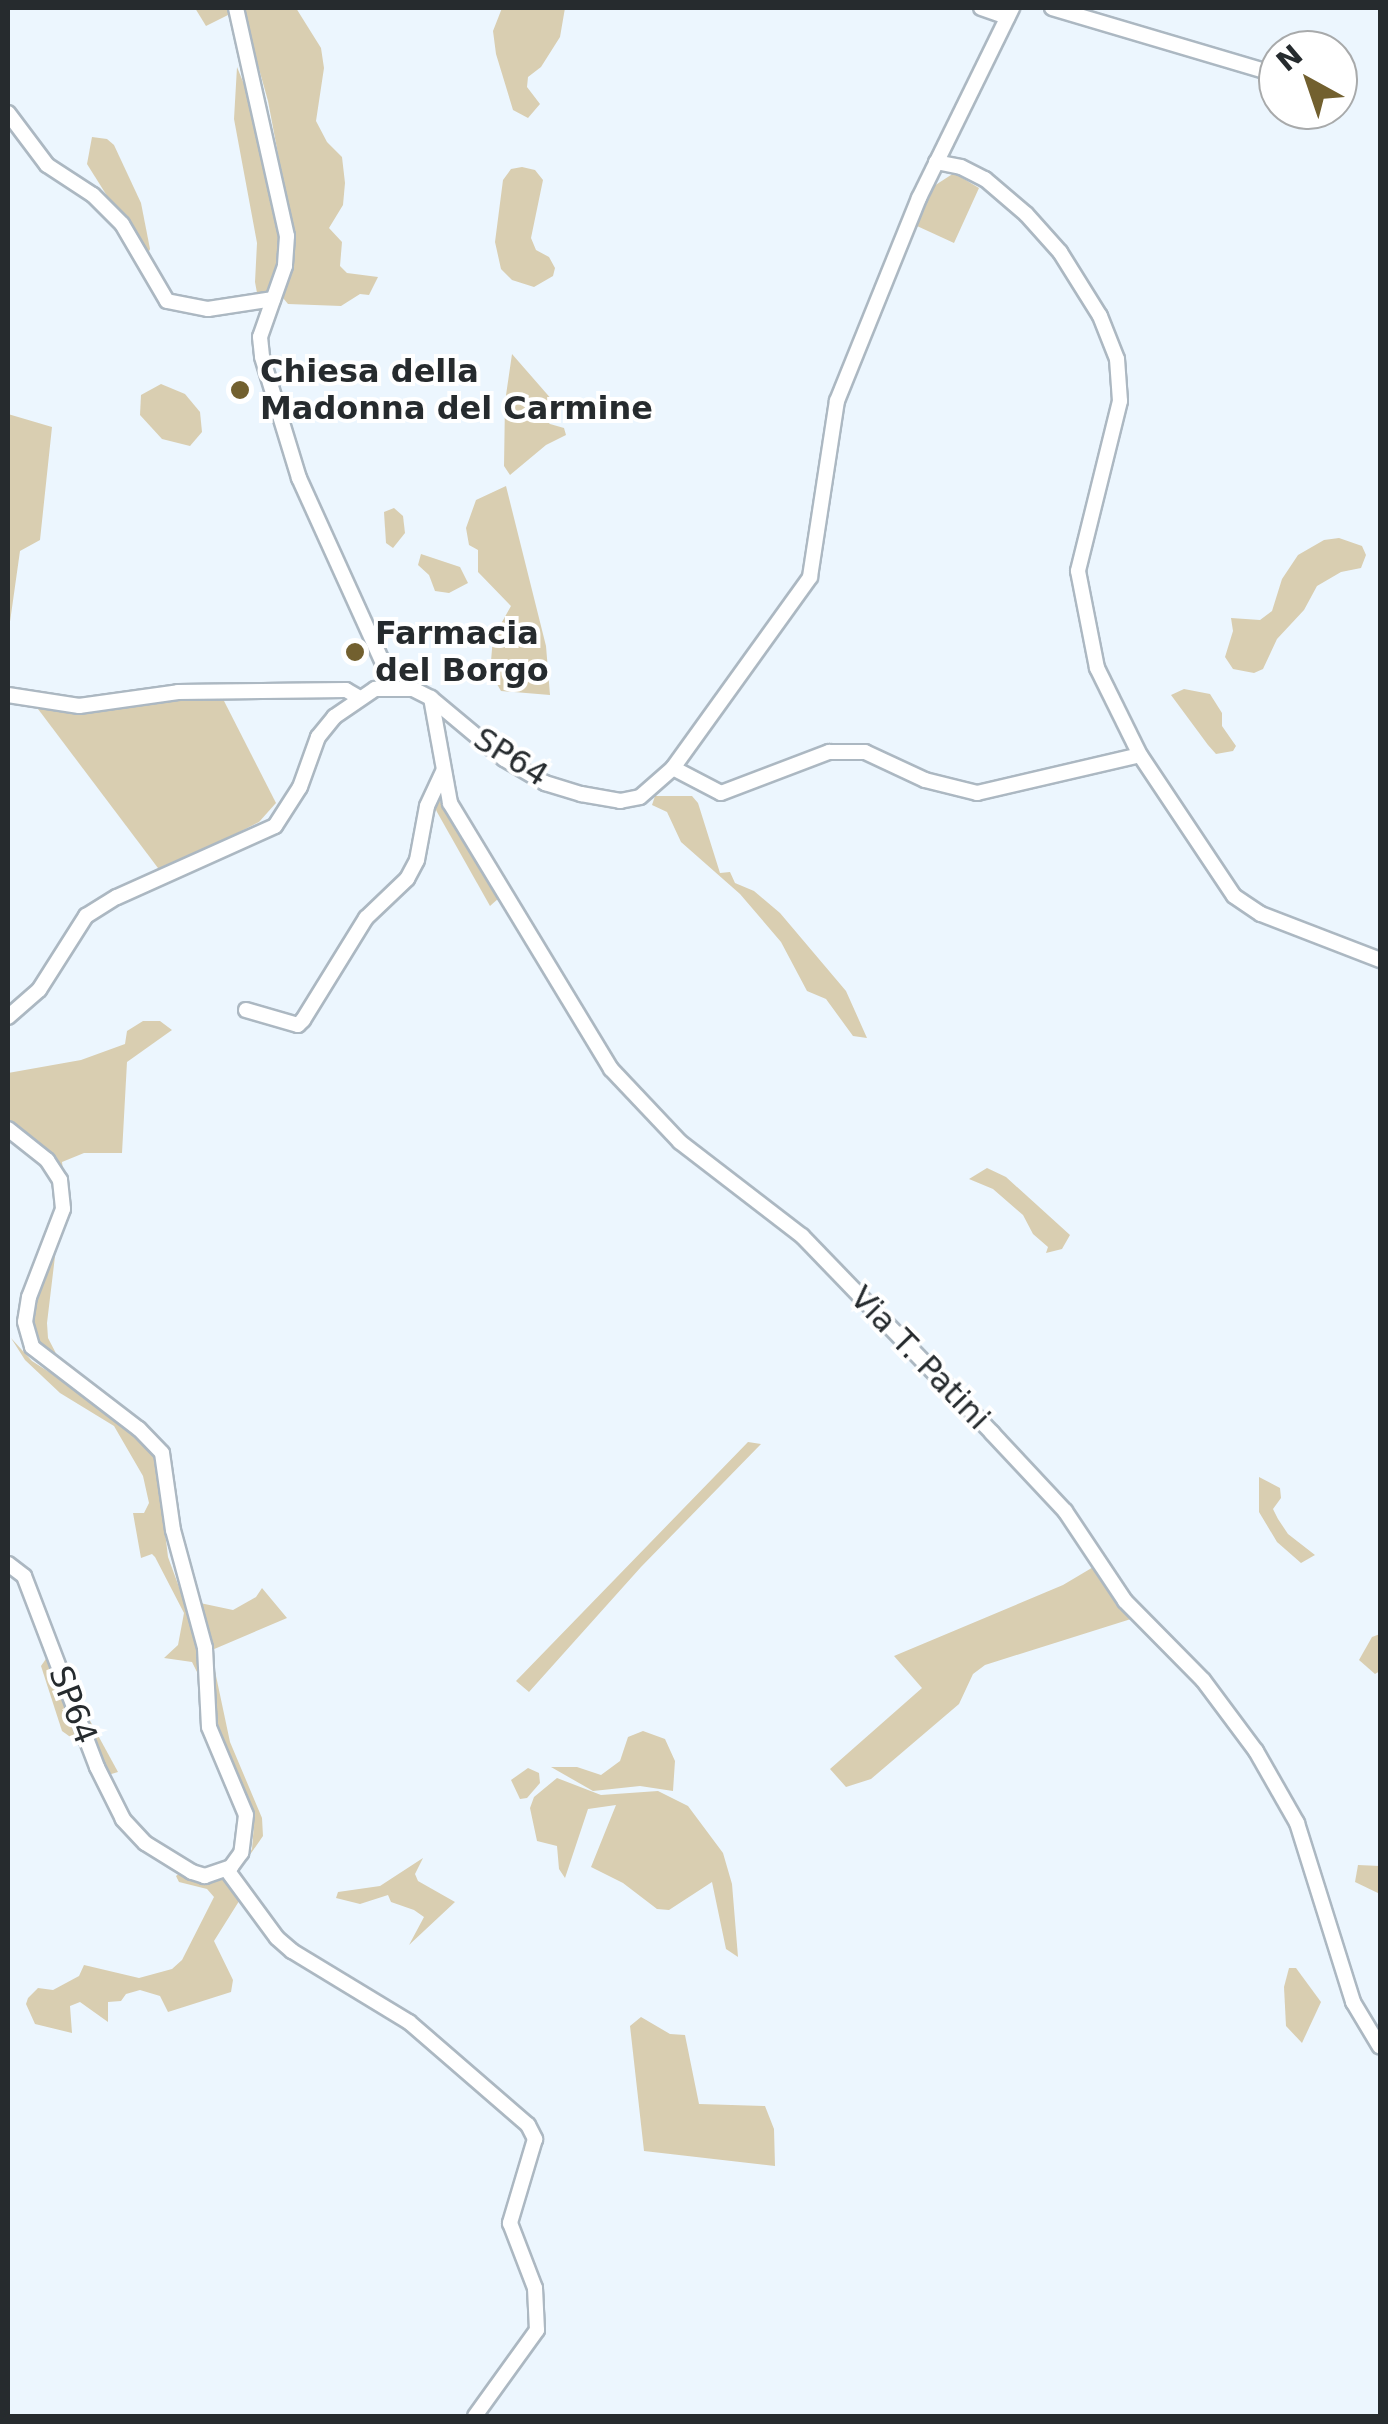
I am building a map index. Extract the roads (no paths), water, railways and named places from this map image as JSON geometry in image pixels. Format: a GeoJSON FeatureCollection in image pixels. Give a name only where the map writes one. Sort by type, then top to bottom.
{"type":"FeatureCollection","features":[{"type":"Feature","properties":{"kind":"street"},"geometry":{"type":"LineString","coordinates":[[8,1017],[40,990],[86,916],[117,896],[275,826],[300,788],[318,737],[358,697],[394,687],[299,478],[267,380],[260,337],[285,266],[287,236],[236,8]]}},
{"type":"Feature","properties":{"kind":"street"},"geometry":{"type":"LineString","coordinates":[[982,8],[1009,12]]}},
{"type":"Feature","properties":{"kind":"street"},"geometry":{"type":"LineString","coordinates":[[1052,8],[1258,69]]}},
{"type":"Feature","properties":{"kind":"street","name":"SP64"},"geometry":{"type":"LineString","coordinates":[[394,687],[431,698],[504,760],[544,782],[607,798],[640,797],[673,768],[810,577],[837,400],[936,162],[1009,12]]}},
{"type":"Feature","properties":{"kind":"street"},"geometry":{"type":"LineString","coordinates":[[8,113],[48,165],[93,195],[122,224],[167,301],[208,308],[274,299]]}},
{"type":"Feature","properties":{"kind":"street"},"geometry":{"type":"LineString","coordinates":[[936,162],[962,167],[985,180],[1026,214],[1060,252],[1100,316],[1117,359],[1120,401],[1078,571],[1097,668],[1140,755],[1234,896],[1261,914],[1380,960]]}},
{"type":"Feature","properties":{"kind":"street"},"geometry":{"type":"LineString","coordinates":[[8,694],[79,706],[178,692],[346,690],[358,697]]}},
{"type":"Feature","properties":{"kind":"street","name":"Via T. Patini"},"geometry":{"type":"LineString","coordinates":[[431,698],[450,803],[611,1068],[680,1142],[802,1236],[992,1432],[1065,1511],[1125,1601],[1203,1680],[1256,1751],[1297,1824],[1353,2002],[1380,2048]]}},
{"type":"Feature","properties":{"kind":"street"},"geometry":{"type":"LineString","coordinates":[[673,768],[721,793],[828,752],[866,752],[926,780],[977,794],[1140,755]]}},
{"type":"Feature","properties":{"kind":"street"},"geometry":{"type":"LineString","coordinates":[[246,1010],[298,1025],[303,1020],[366,918],[407,879],[417,860],[427,806],[443,770]]}},
{"type":"Feature","properties":{"kind":"street"},"geometry":{"type":"LineString","coordinates":[[8,1129],[47,1160],[60,1180],[63,1208],[29,1296],[24,1322],[32,1347],[139,1429],[162,1453],[173,1530],[205,1648],[209,1727],[246,1815],[242,1853],[227,1870],[276,1938],[292,1952],[409,2022],[528,2125],[536,2139],[510,2223],[535,2288],[540,2313],[537,2330],[476,2416]]}},
{"type":"Feature","properties":{"kind":"street","name":"SP64"},"geometry":{"type":"LineString","coordinates":[[8,1564],[24,1576],[110,1796],[146,1843],[192,1872],[205,1876],[227,1870]]}},
{"type":"Feature","properties":{"kind":"place","name":"Chiesa della Madonna del Carmine"},"geometry":{"type":"Point","coordinates":[240,390]}},
{"type":"Feature","properties":{"kind":"place","name":"Farmacia del Borgo"},"geometry":{"type":"Point","coordinates":[355,652]}}]}
